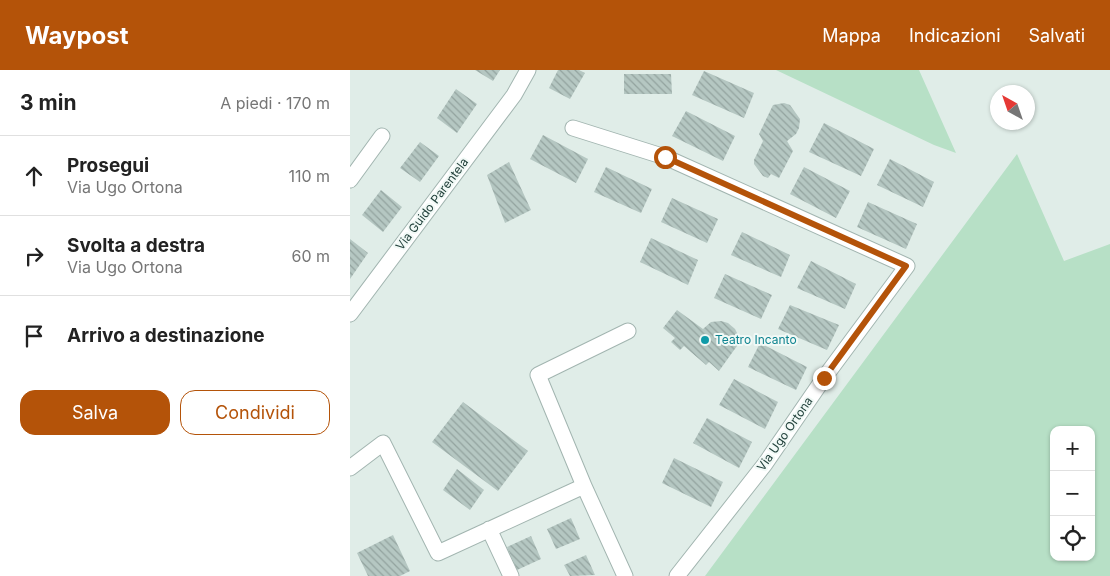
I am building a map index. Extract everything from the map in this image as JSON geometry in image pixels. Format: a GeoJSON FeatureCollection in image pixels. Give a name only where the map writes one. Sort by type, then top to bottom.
{"type":"FeatureCollection","features":[{"type":"Feature","properties":{"kind":"street","name":"Via Guido Parentela"},"geometry":{"type":"LineString","coordinates":[[350,314],[514,95],[528,70]]}},
{"type":"Feature","properties":{"kind":"street","name":"Via Ugo Ortona"},"geometry":{"type":"LineString","coordinates":[[572,128],[665,157],[906,266],[824,378],[765,464],[677,576]]}},
{"type":"Feature","properties":{"kind":"street"},"geometry":{"type":"LineString","coordinates":[[350,180],[382,136]]}},
{"type":"Feature","properties":{"kind":"street"},"geometry":{"type":"LineString","coordinates":[[625,576],[584,486],[538,375],[628,331]]}},
{"type":"Feature","properties":{"kind":"street"},"geometry":{"type":"LineString","coordinates":[[350,468],[383,444],[438,553],[584,486]]}},
{"type":"Feature","properties":{"kind":"street"},"geometry":{"type":"LineString","coordinates":[[489,529],[511,576]]}},
{"type":"Feature","properties":{"kind":"green space"},"geometry":{"type":"Polygon","coordinates":[[[776,70],[919,70],[956,153],[934,145],[776,70]]]}},
{"type":"Feature","properties":{"kind":"green space"},"geometry":{"type":"Polygon","coordinates":[[[1017,154],[1064,261],[1110,244],[1110,576],[705,576],[1017,154]]]}},
{"type":"Feature","properties":{"kind":"building"},"geometry":{"type":"Polygon","coordinates":[[[475,70],[500,70],[493,81],[475,70]]]}},
{"type":"Feature","properties":{"kind":"building"},"geometry":{"type":"Polygon","coordinates":[[[558,70],[579,70],[585,73],[570,99],[549,88],[558,70]]]}},
{"type":"Feature","properties":{"kind":"building"},"geometry":{"type":"Polygon","coordinates":[[[704,71],[754,93],[744,118],[692,95],[704,71]]]}},
{"type":"Feature","properties":{"kind":"building"},"geometry":{"type":"Polygon","coordinates":[[[624,74],[671,74],[672,94],[624,94],[624,74]]]}},
{"type":"Feature","properties":{"kind":"building"},"geometry":{"type":"Polygon","coordinates":[[[456,89],[477,104],[457,133],[437,118],[456,89]]]}},
{"type":"Feature","properties":{"kind":"building"},"geometry":{"type":"Polygon","coordinates":[[[784,103],[790,105],[800,119],[799,128],[796,134],[787,141],[793,151],[779,178],[771,174],[768,178],[763,176],[754,164],[763,141],[759,134],[773,105],[784,103]]]}},
{"type":"Feature","properties":{"kind":"building"},"geometry":{"type":"Polygon","coordinates":[[[686,111],[735,136],[723,161],[672,136],[686,111]]]}},
{"type":"Feature","properties":{"kind":"building"},"geometry":{"type":"Polygon","coordinates":[[[824,123],[874,149],[861,176],[809,152],[824,123]]]}},
{"type":"Feature","properties":{"kind":"building"},"geometry":{"type":"Polygon","coordinates":[[[543,135],[588,159],[576,183],[530,159],[543,135]]]}},
{"type":"Feature","properties":{"kind":"building"},"geometry":{"type":"Polygon","coordinates":[[[420,142],[439,156],[420,182],[400,168],[420,142]]]}},
{"type":"Feature","properties":{"kind":"building"},"geometry":{"type":"Polygon","coordinates":[[[890,159],[934,182],[923,207],[877,185],[890,159]]]}},
{"type":"Feature","properties":{"kind":"building"},"geometry":{"type":"Polygon","coordinates":[[[509,162],[531,210],[505,223],[487,175],[509,162]]]}},
{"type":"Feature","properties":{"kind":"building"},"geometry":{"type":"Polygon","coordinates":[[[606,167],[652,189],[641,213],[594,192],[606,167]]]}},
{"type":"Feature","properties":{"kind":"building"},"geometry":{"type":"Polygon","coordinates":[[[804,167],[850,191],[836,218],[790,194],[804,167]]]}},
{"type":"Feature","properties":{"kind":"building"},"geometry":{"type":"Polygon","coordinates":[[[381,190],[402,207],[383,232],[362,215],[381,190]]]}},
{"type":"Feature","properties":{"kind":"building"},"geometry":{"type":"Polygon","coordinates":[[[672,198],[718,219],[707,243],[661,222],[672,198]]]}},
{"type":"Feature","properties":{"kind":"building"},"geometry":{"type":"Polygon","coordinates":[[[868,202],[917,224],[906,249],[857,227],[868,202]]]}},
{"type":"Feature","properties":{"kind":"building"},"geometry":{"type":"Polygon","coordinates":[[[742,232],[790,255],[781,277],[731,255],[742,232]]]}},
{"type":"Feature","properties":{"kind":"building"},"geometry":{"type":"Polygon","coordinates":[[[651,238],[698,260],[688,285],[640,262],[651,238]]]}},
{"type":"Feature","properties":{"kind":"building"},"geometry":{"type":"Polygon","coordinates":[[[350,239],[368,253],[350,279],[350,239]]]}},
{"type":"Feature","properties":{"kind":"building"},"geometry":{"type":"Polygon","coordinates":[[[811,261],[856,284],[845,309],[797,288],[811,261]]]}},
{"type":"Feature","properties":{"kind":"building"},"geometry":{"type":"Polygon","coordinates":[[[725,274],[772,295],[761,319],[714,298],[725,274]]]}},
{"type":"Feature","properties":{"kind":"building"},"geometry":{"type":"Polygon","coordinates":[[[790,305],[839,325],[827,350],[778,329],[790,305]]]}},
{"type":"Feature","properties":{"kind":"building","name":"Teatro Incanto"},"geometry":{"type":"Polygon","coordinates":[[[677,310],[703,329],[711,322],[721,321],[728,323],[735,329],[739,337],[737,346],[719,371],[709,362],[706,365],[684,346],[680,350],[671,342],[675,338],[663,328],[677,310]]]}},
{"type":"Feature","properties":{"kind":"building"},"geometry":{"type":"Polygon","coordinates":[[[760,343],[807,367],[796,390],[748,367],[760,343]]]}},
{"type":"Feature","properties":{"kind":"building"},"geometry":{"type":"Polygon","coordinates":[[[734,379],[778,402],[765,429],[719,405],[734,379]]]}},
{"type":"Feature","properties":{"kind":"building"},"geometry":{"type":"Polygon","coordinates":[[[463,402],[528,451],[498,491],[432,442],[463,402]]]}},
{"type":"Feature","properties":{"kind":"building"},"geometry":{"type":"Polygon","coordinates":[[[707,418],[752,442],[739,468],[693,443],[707,418]]]}},
{"type":"Feature","properties":{"kind":"building"},"geometry":{"type":"Polygon","coordinates":[[[674,458],[723,482],[711,507],[662,483],[674,458]]]}},
{"type":"Feature","properties":{"kind":"building"},"geometry":{"type":"Polygon","coordinates":[[[457,469],[484,490],[470,510],[443,490],[457,469]]]}},
{"type":"Feature","properties":{"kind":"building"},"geometry":{"type":"Polygon","coordinates":[[[571,518],[580,539],[556,549],[547,529],[571,518]]]}},
{"type":"Feature","properties":{"kind":"building"},"geometry":{"type":"Polygon","coordinates":[[[393,535],[410,571],[400,576],[368,576],[357,553],[393,535]]]}},
{"type":"Feature","properties":{"kind":"building"},"geometry":{"type":"Polygon","coordinates":[[[531,536],[541,559],[517,570],[507,547],[531,536]]]}},
{"type":"Feature","properties":{"kind":"building"},"geometry":{"type":"Polygon","coordinates":[[[586,555],[595,575],[570,576],[564,565],[586,555]]]}},
{"type":"Feature","properties":{"kind":"place","name":"Teatro Incanto"},"geometry":{"type":"Point","coordinates":[705,340]}},
{"type":"Feature","properties":{"kind":"route"},"geometry":{"type":"LineString","coordinates":[[665,157],[906,266],[824,378]]}}]}
